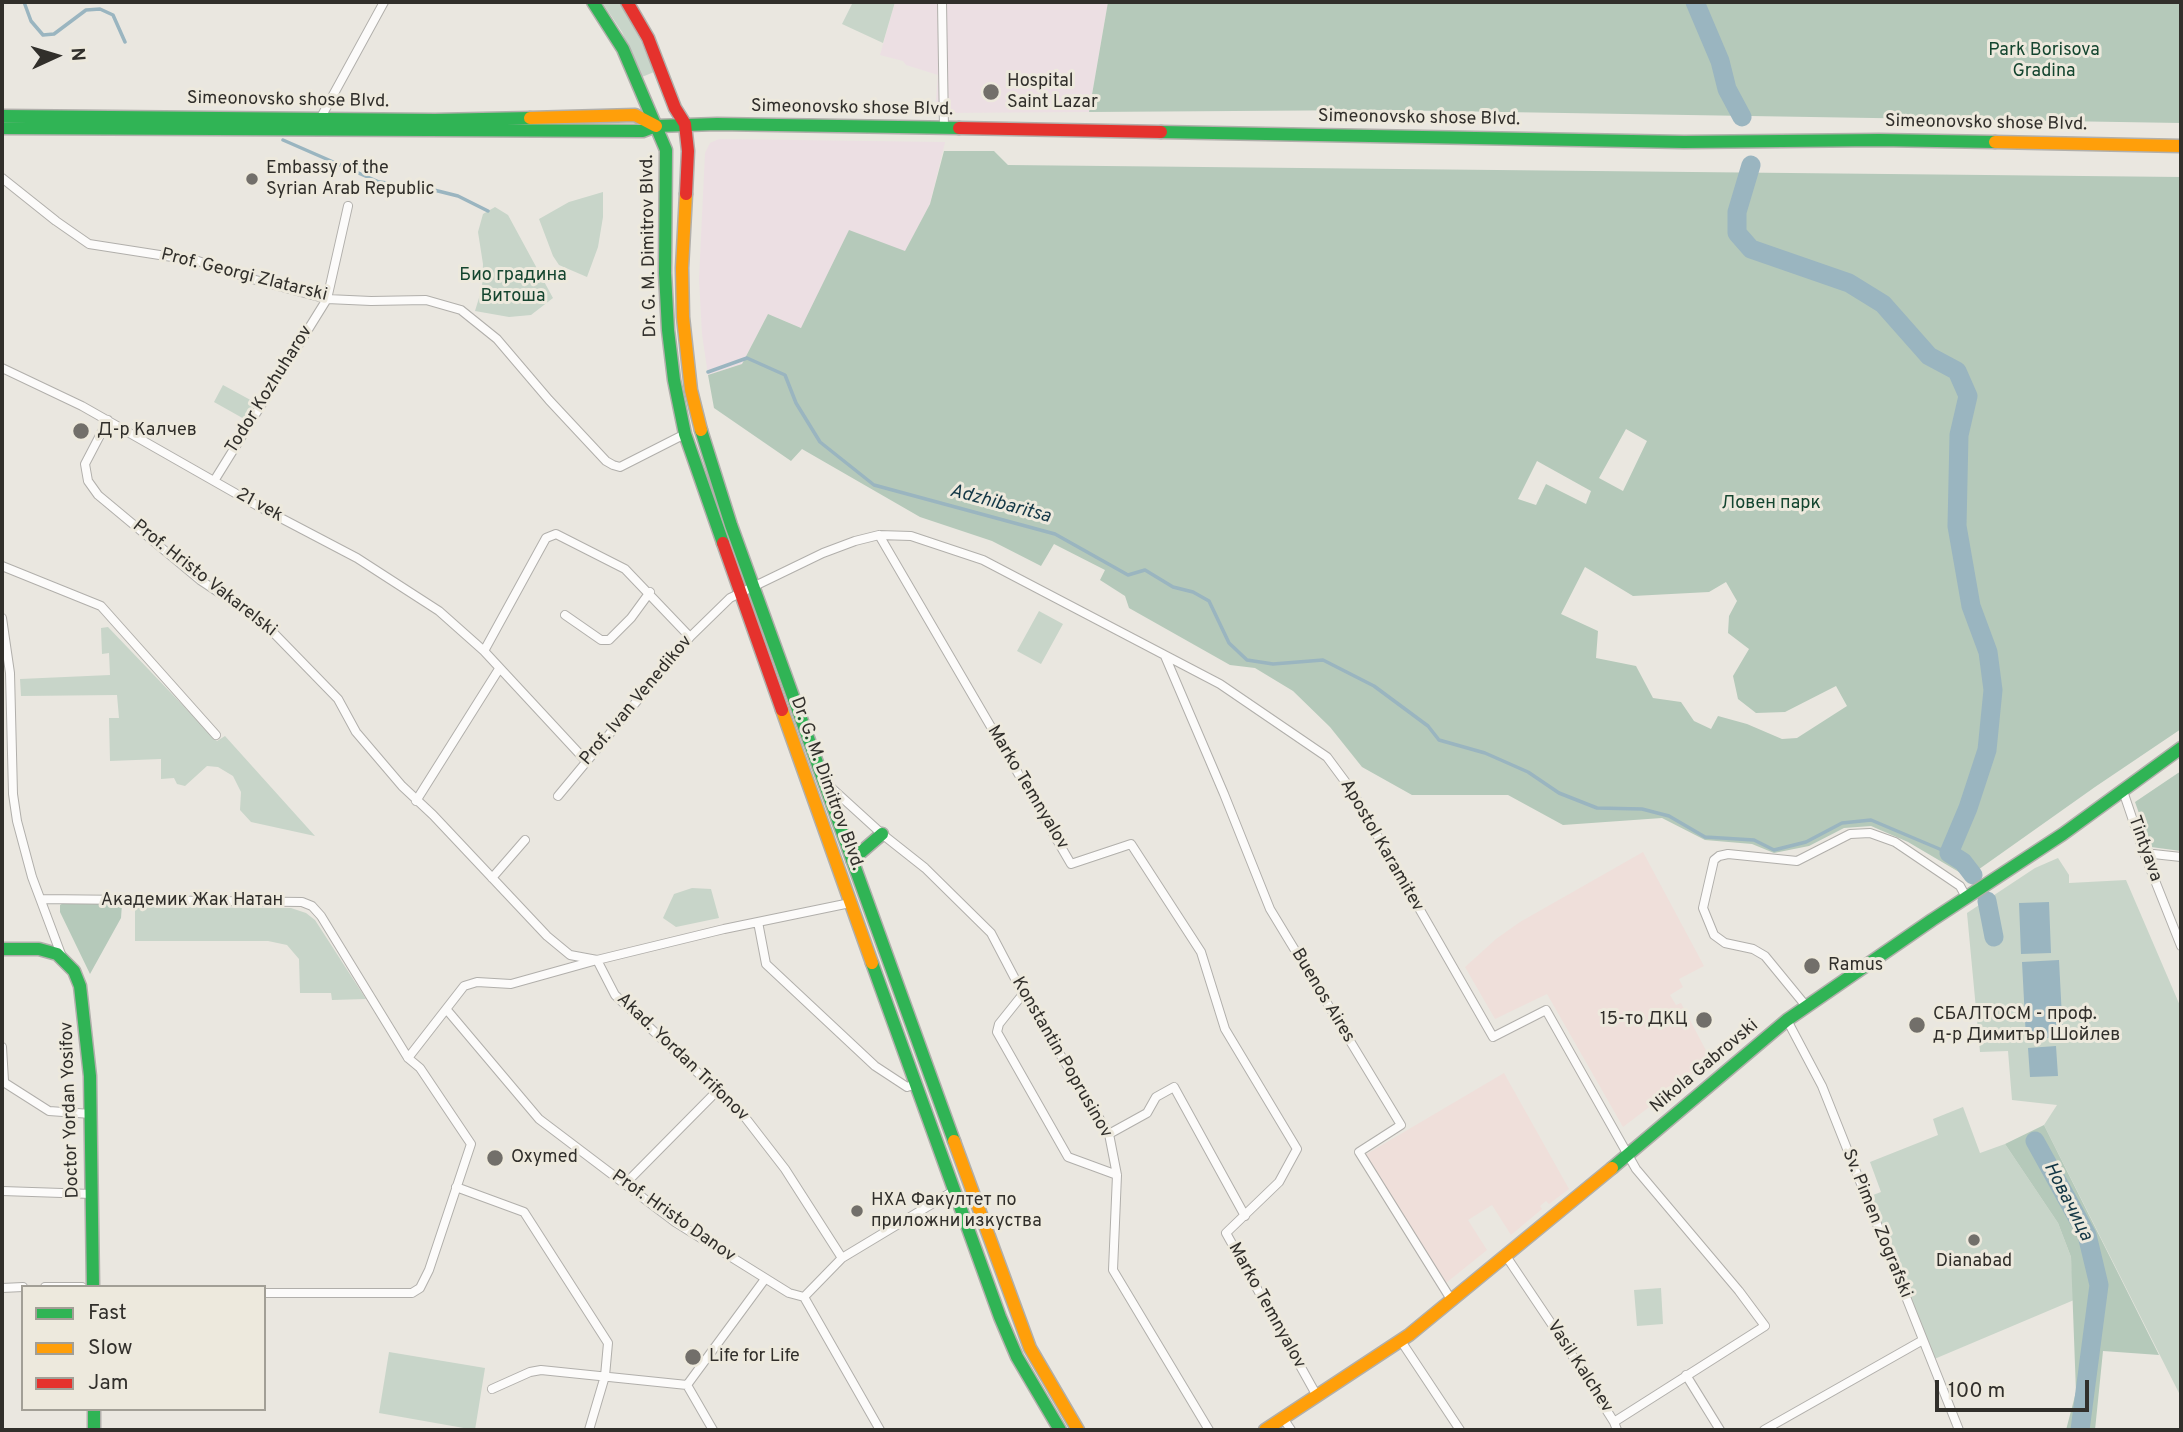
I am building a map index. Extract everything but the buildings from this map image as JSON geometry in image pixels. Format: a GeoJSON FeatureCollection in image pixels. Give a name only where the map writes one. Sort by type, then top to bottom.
{"type":"FeatureCollection","features":[{"type":"Feature","properties":{"kind":"main road","name":"Dr. G. M. Dimitrov Blvd."},"geometry":{"type":"LineString","coordinates":[[593,2],[622,50],[667,150],[665,273],[668,330],[674,380],[685,434],[850,904],[1017,1357],[1060,1430]]}},
{"type":"Feature","properties":{"kind":"main road"},"geometry":{"type":"LineString","coordinates":[[627,2],[648,38],[675,108],[685,124]]}},
{"type":"Feature","properties":{"kind":"main road","name":"Simeonovsko shose Blvd."},"geometry":{"type":"LineString","coordinates":[[2,116],[496,120],[635,115],[656,126]]}},
{"type":"Feature","properties":{"kind":"main road","name":"Simeonovsko shose Blvd."},"geometry":{"type":"LineString","coordinates":[[2,128],[643,131],[656,126],[685,124],[1684,142],[1879,140],[2181,146]]}},
{"type":"Feature","properties":{"kind":"main road","name":"Dr. G. M. Dimitrov Blvd."},"geometry":{"type":"LineString","coordinates":[[685,124],[687,181],[682,297],[691,390],[702,436],[753,586],[1015,1311],[1030,1348],[1078,1430]]}},
{"type":"Feature","properties":{"kind":"main road","name":"Nikola Gabrovski"},"geometry":{"type":"LineString","coordinates":[[1265,1430],[1401,1341],[1452,1301],[1787,1020],[2063,834],[2181,748]]}},
{"type":"Feature","properties":{"kind":"main road"},"geometry":{"type":"LineString","coordinates":[[852,860],[882,834]]}},
{"type":"Feature","properties":{"kind":"main road"},"geometry":{"type":"LineString","coordinates":[[2,949],[39,949],[62,957]]}},
{"type":"Feature","properties":{"kind":"main road","name":"Doctor Yordan Yosifov"},"geometry":{"type":"LineString","coordinates":[[62,957],[74,971],[83,997],[90,1076],[93,1285]]}},
{"type":"Feature","properties":{"kind":"main road"},"geometry":{"type":"LineString","coordinates":[[94,1411],[94,1430]]}},
{"type":"Feature","properties":{"kind":"street"},"geometry":{"type":"LineString","coordinates":[[320,119],[384,2]]}},
{"type":"Feature","properties":{"kind":"street"},"geometry":{"type":"LineString","coordinates":[[942,2],[944,128]]}},
{"type":"Feature","properties":{"kind":"street","name":"Prof. Georgi Zlatarski"},"geometry":{"type":"LineString","coordinates":[[2,178],[56,221],[89,243],[198,261],[327,299],[426,300],[461,310],[497,339],[549,400],[606,461],[613,465],[620,467],[685,434]]}},
{"type":"Feature","properties":{"kind":"street","name":"Todor Kozhuharov"},"geometry":{"type":"LineString","coordinates":[[214,481],[327,299],[348,206]]}},
{"type":"Feature","properties":{"kind":"street","name":"21 vek"},"geometry":{"type":"LineString","coordinates":[[2,368],[108,420],[357,558],[439,611],[484,651],[586,762]]}},
{"type":"Feature","properties":{"kind":"street","name":"Prof. Hristo Vakarelski"},"geometry":{"type":"LineString","coordinates":[[108,420],[85,464],[88,481],[98,495],[200,580],[262,621],[338,699],[356,732],[416,801],[433,815],[547,936],[570,954],[597,960]]}},
{"type":"Feature","properties":{"kind":"street"},"geometry":{"type":"LineString","coordinates":[[484,651],[550,535],[556,534],[625,569],[650,592],[690,637]]}},
{"type":"Feature","properties":{"kind":"street","name":"Apostol Karamitev"},"geometry":{"type":"LineString","coordinates":[[739,592],[855,541],[879,535],[911,536],[984,560],[1220,684],[1327,757],[1350,788],[1493,1037],[1546,1010],[1636,1169],[1739,1291],[1765,1326],[1686,1375]]}},
{"type":"Feature","properties":{"kind":"street","name":"Marko Temnyalov"},"geometry":{"type":"LineString","coordinates":[[879,535],[1071,864],[1131,844],[1201,952],[1225,1029],[1297,1149],[1279,1182],[1226,1233],[1317,1396]]}},
{"type":"Feature","properties":{"kind":"street"},"geometry":{"type":"LineString","coordinates":[[2,566],[101,606],[216,735]]}},
{"type":"Feature","properties":{"kind":"street"},"geometry":{"type":"LineString","coordinates":[[565,615],[601,640],[609,640],[632,618],[650,592]]}},
{"type":"Feature","properties":{"kind":"street","name":"Prof. Ivan Venedikov"},"geometry":{"type":"LineString","coordinates":[[558,796],[690,637],[739,592]]}},
{"type":"Feature","properties":{"kind":"street","name":"Doctor Yordan Yosifov"},"geometry":{"type":"LineString","coordinates":[[2,618],[10,673],[13,794],[24,851],[62,957]]}},
{"type":"Feature","properties":{"kind":"street","name":"Buenos Aires"},"geometry":{"type":"LineString","coordinates":[[1165,656],[1270,909],[1401,1125],[1359,1152],[1452,1301]]}},
{"type":"Feature","properties":{"kind":"street"},"geometry":{"type":"LineString","coordinates":[[416,801],[499,669]]}},
{"type":"Feature","properties":{"kind":"street","name":"Konstantin Poprusinov"},"geometry":{"type":"LineString","coordinates":[[824,781],[882,834],[925,868],[991,933],[1023,994],[1109,1134],[1117,1175],[1113,1270],[1209,1430]]}},
{"type":"Feature","properties":{"kind":"street","name":"Tintyava"},"geometry":{"type":"LineString","coordinates":[[2123,791],[2181,946]]}},
{"type":"Feature","properties":{"kind":"street"},"geometry":{"type":"LineString","coordinates":[[1806,1006],[1765,956],[1753,949],[1725,943],[1714,935],[1703,908],[1714,860],[1719,856],[1728,854],[1797,861],[1850,834],[1870,832],[1895,842],[1960,886],[1966,897]]}},
{"type":"Feature","properties":{"kind":"street"},"geometry":{"type":"LineString","coordinates":[[492,878],[525,840]]}},
{"type":"Feature","properties":{"kind":"street"},"geometry":{"type":"LineString","coordinates":[[2144,853],[2181,857]]}},
{"type":"Feature","properties":{"kind":"street","name":"Академик Жак Натан"},"geometry":{"type":"LineString","coordinates":[[42,899],[302,902],[312,906],[321,916],[408,1058],[420,1068],[471,1144],[429,1270],[419,1288],[411,1293],[266,1293]]}},
{"type":"Feature","properties":{"kind":"street"},"geometry":{"type":"LineString","coordinates":[[408,1058],[464,986],[477,982],[510,984],[597,960],[758,922],[850,904]]}},
{"type":"Feature","properties":{"kind":"street"},"geometry":{"type":"LineString","coordinates":[[758,922],[766,964],[875,1066],[907,1087],[916,1084]]}},
{"type":"Feature","properties":{"kind":"street","name":"Akad. Yordan Trifonov"},"geometry":{"type":"LineString","coordinates":[[597,960],[615,995],[744,1116],[785,1169],[842,1258]]}},
{"type":"Feature","properties":{"kind":"street"},"geometry":{"type":"LineString","coordinates":[[1023,994],[999,1024],[997,1032],[1068,1157],[1117,1175]]}},
{"type":"Feature","properties":{"kind":"street","name":"Prof. Hristo Danov"},"geometry":{"type":"LineString","coordinates":[[447,1010],[539,1119],[675,1222],[789,1293],[804,1297]]}},
{"type":"Feature","properties":{"kind":"street","name":"Sv. Pimen Zografski"},"geometry":{"type":"LineString","coordinates":[[1787,1020],[1822,1086],[1959,1430]]}},
{"type":"Feature","properties":{"kind":"street"},"geometry":{"type":"LineString","coordinates":[[2,1047],[3,1081],[49,1111],[91,1114]]}},
{"type":"Feature","properties":{"kind":"street"},"geometry":{"type":"LineString","coordinates":[[1109,1134],[1147,1113],[1156,1097],[1174,1087],[1245,1216]]}},
{"type":"Feature","properties":{"kind":"street"},"geometry":{"type":"LineString","coordinates":[[625,1184],[717,1091]]}},
{"type":"Feature","properties":{"kind":"street"},"geometry":{"type":"LineString","coordinates":[[456,1187],[524,1212],[608,1343],[606,1376],[589,1430]]}},
{"type":"Feature","properties":{"kind":"street"},"geometry":{"type":"LineString","coordinates":[[2,1191],[92,1194]]}},
{"type":"Feature","properties":{"kind":"street"},"geometry":{"type":"LineString","coordinates":[[880,1430],[804,1297],[842,1258],[955,1191]]}},
{"type":"Feature","properties":{"kind":"street","name":"Vasil Kalchev"},"geometry":{"type":"LineString","coordinates":[[1506,1256],[1616,1426],[1686,1375]]}},
{"type":"Feature","properties":{"kind":"street"},"geometry":{"type":"LineString","coordinates":[[687,1385],[765,1279]]}},
{"type":"Feature","properties":{"kind":"street"},"geometry":{"type":"LineString","coordinates":[[2,1288],[21,1287]]}},
{"type":"Feature","properties":{"kind":"street"},"geometry":{"type":"LineString","coordinates":[[1764,1430],[1923,1340]]}},
{"type":"Feature","properties":{"kind":"street"},"geometry":{"type":"LineString","coordinates":[[1401,1341],[1460,1430]]}},
{"type":"Feature","properties":{"kind":"street"},"geometry":{"type":"LineString","coordinates":[[492,1389],[530,1372],[541,1370],[687,1385]]}},
{"type":"Feature","properties":{"kind":"street"},"geometry":{"type":"LineString","coordinates":[[1686,1375],[1720,1430]]}},
{"type":"Feature","properties":{"kind":"street"},"geometry":{"type":"LineString","coordinates":[[687,1385],[713,1430]]}},
{"type":"Feature","properties":{"kind":"street"},"geometry":{"type":"LineString","coordinates":[[1283,1419],[1291,1430]]}},
{"type":"Feature","properties":{"kind":"shaded area"},"geometry":{"type":"Polygon","coordinates":[[[895,2],[1108,2],[1089,112],[935,113],[938,75],[880,55],[895,2]]]}},
{"type":"Feature","properties":{"kind":"shaded area"},"geometry":{"type":"Polygon","coordinates":[[[719,139],[945,142],[930,204],[905,252],[801,328],[768,314],[742,364],[708,375],[702,334],[699,279],[705,153],[710,143],[719,139]]]}},
{"type":"Feature","properties":{"kind":"shaded area"},"geometry":{"type":"Polygon","coordinates":[[[1643,852],[1704,966],[1679,979],[1683,987],[1670,995],[1676,1005],[1681,1003],[1711,1060],[1623,1127],[1547,994],[1495,1019],[1465,967],[1520,922],[1643,852]]]}},
{"type":"Feature","properties":{"kind":"shaded area"},"geometry":{"type":"Polygon","coordinates":[[[1504,1073],[1569,1189],[1549,1204],[1546,1201],[1540,1206],[1542,1209],[1511,1235],[1492,1205],[1468,1220],[1487,1250],[1446,1283],[1365,1155],[1504,1073]]]}},
{"type":"Feature","properties":{"kind":"green space"},"geometry":{"type":"Polygon","coordinates":[[[602,2],[620,2],[654,72],[642,77],[622,32],[602,2]]]}},
{"type":"Feature","properties":{"kind":"green space"},"geometry":{"type":"Polygon","coordinates":[[[853,2],[895,2],[883,43],[842,24],[853,2]]]}},
{"type":"Feature","properties":{"kind":"green space","name":"Park Borisova Gradina"},"geometry":{"type":"Polygon","coordinates":[[[1108,2],[2181,2],[2181,123],[1380,110],[1089,112],[1108,2]]]}},
{"type":"Feature","properties":{"kind":"green space","name":"Ловен парк"},"geometry":{"type":"Polygon","coordinates":[[[944,151],[994,151],[1008,165],[2181,177],[2181,729],[1975,872],[1959,872],[1908,842],[1871,826],[1844,828],[1809,846],[1774,853],[1752,844],[1705,840],[1662,818],[1563,825],[1508,795],[1412,795],[1362,767],[1330,727],[1293,691],[1255,668],[1230,665],[1129,608],[1125,596],[1100,580],[1105,570],[1054,544],[1041,566],[992,541],[920,517],[802,449],[791,461],[714,408],[708,375],[742,364],[768,314],[801,328],[849,230],[905,251],[930,204],[944,151]],[[1626,429],[1599,478],[1623,491],[1647,441],[1626,429]],[[1537,461],[1518,499],[1536,505],[1546,484],[1586,504],[1591,491],[1537,461]],[[1585,567],[1561,614],[1598,631],[1596,658],[1636,666],[1653,698],[1681,702],[1694,721],[1711,729],[1718,716],[1747,724],[1782,739],[1797,738],[1847,706],[1836,686],[1785,712],[1756,713],[1738,699],[1733,676],[1749,649],[1728,633],[1729,616],[1737,601],[1726,582],[1709,592],[1633,596],[1585,567]]]}},
{"type":"Feature","properties":{"kind":"green space"},"geometry":{"type":"Polygon","coordinates":[[[603,192],[603,217],[598,247],[587,277],[559,265],[539,219],[569,202],[603,192]]]}},
{"type":"Feature","properties":{"kind":"green space","name":"Био градина Витоша"},"geometry":{"type":"Polygon","coordinates":[[[495,207],[508,215],[553,298],[531,315],[509,317],[475,311],[482,288],[483,264],[478,232],[483,214],[495,207]]]}},
{"type":"Feature","properties":{"kind":"green space"},"geometry":{"type":"Polygon","coordinates":[[[223,385],[256,403],[246,420],[214,402],[223,385]]]}},
{"type":"Feature","properties":{"kind":"green space"},"geometry":{"type":"Polygon","coordinates":[[[1039,611],[1063,624],[1041,664],[1017,651],[1039,611]]]}},
{"type":"Feature","properties":{"kind":"green space"},"geometry":{"type":"Polygon","coordinates":[[[108,627],[217,741],[225,736],[315,836],[251,822],[240,810],[241,792],[233,776],[218,767],[207,766],[185,786],[177,784],[174,778],[161,779],[161,759],[110,761],[109,718],[119,718],[117,695],[21,696],[20,679],[110,675],[109,653],[102,654],[101,628],[108,627]]]}},
{"type":"Feature","properties":{"kind":"green space"},"geometry":{"type":"Polygon","coordinates":[[[2181,771],[2181,851],[2151,847],[2135,802],[2181,771]]]}},
{"type":"Feature","properties":{"kind":"green space"},"geometry":{"type":"Polygon","coordinates":[[[2058,858],[2069,875],[2069,883],[2126,880],[2181,1008],[2181,1397],[2044,1125],[2057,1105],[2012,1100],[2008,1051],[1980,1052],[1967,913],[2035,868],[2058,858]]]}},
{"type":"Feature","properties":{"kind":"green space"},"geometry":{"type":"Polygon","coordinates":[[[692,888],[711,889],[719,918],[676,927],[663,918],[674,894],[692,888]]]}},
{"type":"Feature","properties":{"kind":"green space"},"geometry":{"type":"Polygon","coordinates":[[[65,902],[122,904],[121,918],[90,974],[60,912],[60,905],[65,902]]]}},
{"type":"Feature","properties":{"kind":"green space"},"geometry":{"type":"Polygon","coordinates":[[[135,907],[291,908],[306,913],[315,920],[366,999],[332,1000],[331,993],[300,993],[299,959],[287,945],[268,941],[135,941],[135,907]]]}},
{"type":"Feature","properties":{"kind":"green space","name":"Dianabad"},"geometry":{"type":"Polygon","coordinates":[[[1963,1107],[1980,1153],[2005,1144],[2058,1223],[2071,1257],[2074,1300],[1932,1360],[1865,1198],[1881,1192],[1870,1162],[1938,1135],[1933,1119],[1963,1107]]]}},
{"type":"Feature","properties":{"kind":"green space"},"geometry":{"type":"Polygon","coordinates":[[[2044,1125],[2159,1355],[2103,1351],[2095,1430],[2066,1430],[2076,1392],[2071,1257],[2058,1223],[2005,1144],[2044,1125]]]}},
{"type":"Feature","properties":{"kind":"green space"},"geometry":{"type":"Polygon","coordinates":[[[1661,1288],[1663,1324],[1637,1326],[1634,1290],[1661,1288]]]}},
{"type":"Feature","properties":{"kind":"green space"},"geometry":{"type":"Polygon","coordinates":[[[389,1352],[485,1368],[475,1430],[379,1413],[389,1352]]]}},
{"type":"Feature","properties":{"kind":"water"},"geometry":{"type":"Polygon","coordinates":[[[2049,902],[2051,953],[2021,954],[2019,903],[2049,902]]]}},
{"type":"Feature","properties":{"kind":"water"},"geometry":{"type":"Polygon","coordinates":[[[2059,960],[2063,1037],[2026,1039],[2022,962],[2059,960]]]}},
{"type":"Feature","properties":{"kind":"water"},"geometry":{"type":"Polygon","coordinates":[[[2056,1046],[2058,1076],[2030,1077],[2028,1048],[2056,1046]]]}},
{"type":"Feature","properties":{"kind":"waterway","name":"Adzhibaritsa"},"geometry":{"type":"LineString","coordinates":[[24,2],[31,21],[43,35],[54,34],[86,10],[100,9],[113,15],[125,42]]}},
{"type":"Feature","properties":{"kind":"waterway"},"geometry":{"type":"LineString","coordinates":[[1695,2],[1720,61],[1727,89],[1742,117]]}},
{"type":"Feature","properties":{"kind":"waterway","name":"Adzhibaritsa"},"geometry":{"type":"LineString","coordinates":[[283,140],[379,182],[422,187],[458,196],[488,211]]}},
{"type":"Feature","properties":{"kind":"waterway"},"geometry":{"type":"LineString","coordinates":[[1751,165],[1737,212],[1737,233],[1751,249],[1849,283],[1883,304],[1929,356],[1957,371],[1968,396],[1959,435],[1957,526],[1971,606],[1988,652],[1993,690],[1987,750],[1968,808],[1949,853],[1963,862],[1973,875]]}},
{"type":"Feature","properties":{"kind":"waterway","name":"Adzhibaritsa"},"geometry":{"type":"LineString","coordinates":[[708,372],[747,358],[785,375],[796,403],[820,442],[874,485],[1055,534],[1128,575],[1145,570],[1173,587],[1193,592],[1209,601],[1229,643],[1247,660],[1273,664],[1323,660],[1374,686],[1428,726],[1439,740],[1485,753],[1528,772],[1559,793],[1597,808],[1642,809],[1669,816],[1705,837],[1754,840],[1774,850],[1806,842],[1842,823],[1871,820],[1949,853]]}},
{"type":"Feature","properties":{"kind":"waterway","name":"Новачица"},"geometry":{"type":"LineString","coordinates":[[1987,901],[1994,937]]}},
{"type":"Feature","properties":{"kind":"waterway","name":"Новачица"},"geometry":{"type":"LineString","coordinates":[[2035,1141],[2087,1235],[2099,1285],[2080,1430]]}},
{"type":"Feature","properties":{"kind":"traffic: fast"},"geometry":{"type":"LineString","coordinates":[[593,2],[623,49],[666,150],[665,273],[674,380],[685,434],[723,543]]}},
{"type":"Feature","properties":{"kind":"traffic: fast"},"geometry":{"type":"LineString","coordinates":[[2,116],[435,120],[530,118]]}},
{"type":"Feature","properties":{"kind":"traffic: fast"},"geometry":{"type":"LineString","coordinates":[[2,128],[643,131],[656,126],[717,124],[959,128]]}},
{"type":"Feature","properties":{"kind":"traffic: fast"},"geometry":{"type":"LineString","coordinates":[[1161,132],[1684,142],[1995,142]]}},
{"type":"Feature","properties":{"kind":"traffic: fast"},"geometry":{"type":"LineString","coordinates":[[701,430],[731,525],[954,1141]]}},
{"type":"Feature","properties":{"kind":"traffic: fast"},"geometry":{"type":"LineString","coordinates":[[1612,1168],[1787,1020],[2063,834],[2181,748]]}},
{"type":"Feature","properties":{"kind":"traffic: fast"},"geometry":{"type":"LineString","coordinates":[[852,860],[882,834]]}},
{"type":"Feature","properties":{"kind":"traffic: fast"},"geometry":{"type":"LineString","coordinates":[[2,949],[39,949],[57,954],[74,971],[80,986],[90,1076],[93,1285]]}},
{"type":"Feature","properties":{"kind":"traffic: fast"},"geometry":{"type":"LineString","coordinates":[[872,963],[1000,1317],[1017,1357],[1060,1430]]}},
{"type":"Feature","properties":{"kind":"traffic: fast"},"geometry":{"type":"LineString","coordinates":[[94,1411],[94,1430]]}},
{"type":"Feature","properties":{"kind":"traffic: slow"},"geometry":{"type":"LineString","coordinates":[[530,118],[635,115],[656,126]]}},
{"type":"Feature","properties":{"kind":"traffic: slow"},"geometry":{"type":"LineString","coordinates":[[1995,142],[2181,146]]}},
{"type":"Feature","properties":{"kind":"traffic: slow"},"geometry":{"type":"LineString","coordinates":[[686,194],[682,268],[683,317],[691,390],[701,430]]}},
{"type":"Feature","properties":{"kind":"traffic: slow"},"geometry":{"type":"LineString","coordinates":[[782,710],[872,963]]}},
{"type":"Feature","properties":{"kind":"traffic: slow"},"geometry":{"type":"LineString","coordinates":[[954,1141],[1030,1348],[1078,1430]]}},
{"type":"Feature","properties":{"kind":"traffic: slow"},"geometry":{"type":"LineString","coordinates":[[1265,1430],[1409,1335],[1612,1168]]}},
{"type":"Feature","properties":{"kind":"traffic: jam"},"geometry":{"type":"LineString","coordinates":[[627,2],[648,38],[675,108],[685,124],[688,151],[686,194]]}},
{"type":"Feature","properties":{"kind":"traffic: jam"},"geometry":{"type":"LineString","coordinates":[[959,128],[1161,132]]}},
{"type":"Feature","properties":{"kind":"traffic: jam"},"geometry":{"type":"LineString","coordinates":[[723,543],[782,710]]}},
{"type":"Feature","properties":{"kind":"place","name":"Hospital Saint Lazar"},"geometry":{"type":"Point","coordinates":[991,92]}},
{"type":"Feature","properties":{"kind":"place","name":"Embassy of the Syrian Arab Republic"},"geometry":{"type":"Point","coordinates":[252,179]}},
{"type":"Feature","properties":{"kind":"place","name":"Д-р Калчев"},"geometry":{"type":"Point","coordinates":[81,431]}},
{"type":"Feature","properties":{"kind":"place","name":"Ramus"},"geometry":{"type":"Point","coordinates":[1812,966]}},
{"type":"Feature","properties":{"kind":"place","name":"15-то ДКЦ"},"geometry":{"type":"Point","coordinates":[1704,1020]}},
{"type":"Feature","properties":{"kind":"place","name":"СБАЛТОСМ - проф. д-р Димитър Шойлев"},"geometry":{"type":"Point","coordinates":[1917,1025]}},
{"type":"Feature","properties":{"kind":"place","name":"Oxymed"},"geometry":{"type":"Point","coordinates":[495,1158]}},
{"type":"Feature","properties":{"kind":"place","name":"НХА Факултет по приложни изкуства"},"geometry":{"type":"Point","coordinates":[857,1211]}},
{"type":"Feature","properties":{"kind":"place","name":"Dianabad"},"geometry":{"type":"Point","coordinates":[1974,1240]}},
{"type":"Feature","properties":{"kind":"place","name":"Life for Life"},"geometry":{"type":"Point","coordinates":[693,1357]}}]}
